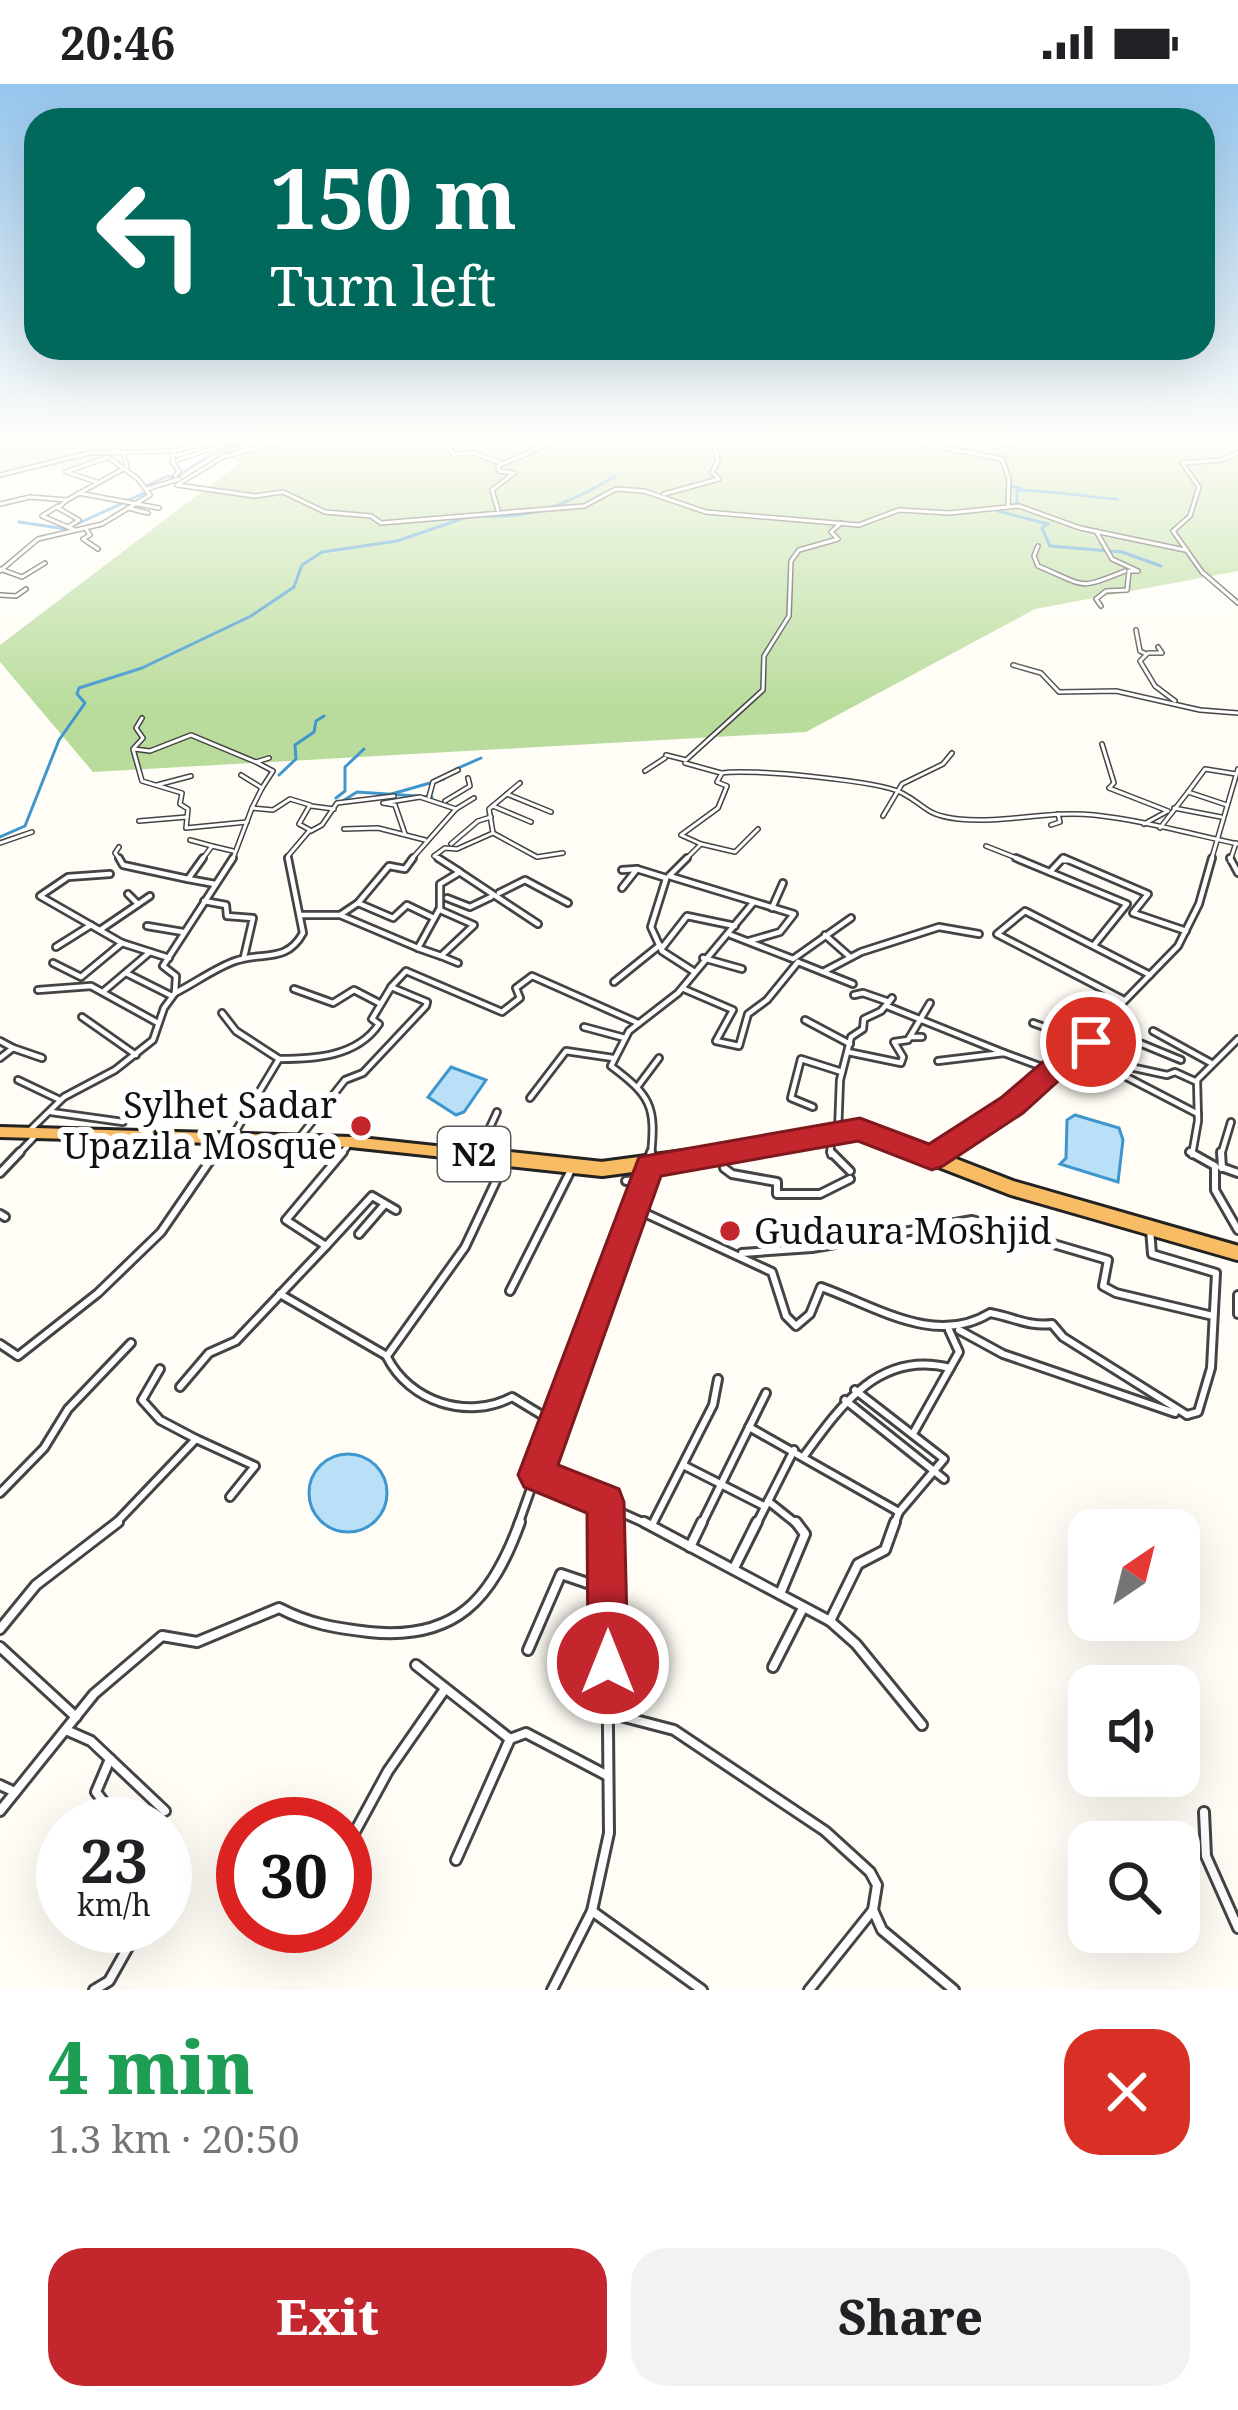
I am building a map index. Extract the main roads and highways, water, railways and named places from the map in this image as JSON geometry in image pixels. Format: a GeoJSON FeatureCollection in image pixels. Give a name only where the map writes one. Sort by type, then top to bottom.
{"type":"FeatureCollection","features":[{"type":"Feature","properties":{"kind":"highway","name":"N2"},"geometry":{"type":"LineString","coordinates":[[0,1132],[351,1142],[648,1172],[722,1152],[860,1130],[941,1162],[1238,1253]]}},
{"type":"Feature","properties":{"kind":"water"},"geometry":{"type":"Polygon","coordinates":[[[451,1067],[486,1080],[464,1112],[456,1115],[428,1097],[451,1067]]]}},
{"type":"Feature","properties":{"kind":"water"},"geometry":{"type":"Polygon","coordinates":[[[1075,1115],[1119,1128],[1123,1140],[1118,1182],[1060,1164],[1066,1158],[1067,1120],[1075,1115]]]}},
{"type":"Feature","properties":{"kind":"water"},"geometry":{"type":"Polygon","coordinates":[[[348,1454],[375,1466],[387,1493],[375,1520],[348,1532],[321,1520],[309,1493],[321,1466],[348,1454]]]}},
{"type":"Feature","properties":{"kind":"waterway"},"geometry":{"type":"LineString","coordinates":[[0,837],[25,826],[59,740],[85,703],[77,694],[79,688],[142,668],[251,616],[294,587],[302,565],[322,552],[397,541],[426,531]]}},
{"type":"Feature","properties":{"kind":"waterway"},"geometry":{"type":"LineString","coordinates":[[1043,531],[1050,546],[1122,552],[1161,566]]}},
{"type":"Feature","properties":{"kind":"waterway"},"geometry":{"type":"LineString","coordinates":[[279,775],[296,759],[295,745],[314,732],[316,721],[324,716]]}},
{"type":"Feature","properties":{"kind":"waterway"},"geometry":{"type":"LineString","coordinates":[[336,798],[345,791],[345,767],[364,749]]}},
{"type":"Feature","properties":{"kind":"waterway"},"geometry":{"type":"LineString","coordinates":[[456,769],[481,758]]}},
{"type":"Feature","properties":{"kind":"waterway"},"geometry":{"type":"LineString","coordinates":[[391,794],[444,779]]}},
{"type":"Feature","properties":{"kind":"waterway"},"geometry":{"type":"LineString","coordinates":[[341,802],[357,792],[391,794]]}},
{"type":"Feature","properties":{"kind":"waterway"},"geometry":{"type":"LineString","coordinates":[[391,794],[432,797]]}},
{"type":"Feature","properties":{"kind":"place","name":"Sylhet Sadar Upazila Mosque"},"geometry":{"type":"Point","coordinates":[361,1126]}},
{"type":"Feature","properties":{"kind":"place","name":"Gudaura Moshjid"},"geometry":{"type":"Point","coordinates":[730,1231]}}]}
